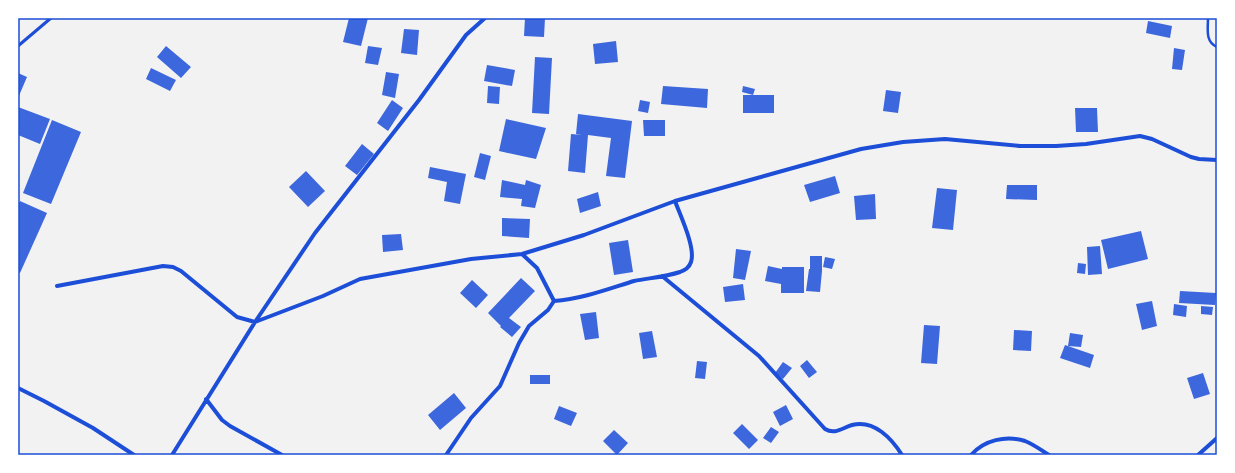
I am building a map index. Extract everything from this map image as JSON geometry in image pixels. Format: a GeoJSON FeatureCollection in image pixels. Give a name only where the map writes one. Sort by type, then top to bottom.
{"type":"FeatureCollection","features":[{"type":"Feature","properties":{"kind":"street"},"geometry":{"type":"LineString","coordinates":[[172,455],[255,322],[315,233],[419,100],[466,35],[485,18]]}},
{"type":"Feature","properties":{"kind":"street"},"geometry":{"type":"LineString","coordinates":[[57,286],[163,266],[173,267],[181,271],[237,317],[255,322],[360,280],[471,259],[522,254],[591,232],[674,201],[861,148],[903,142],[945,139],[1020,146],[1056,146],[1086,144],[1140,136],[1152,139],[1191,157],[1217,160]]}},
{"type":"Feature","properties":{"kind":"street"},"geometry":{"type":"LineString","coordinates":[[446,455],[471,418],[500,386],[519,343],[529,326],[548,310],[554,301],[587,296],[635,281],[679,272],[687,268],[692,258],[690,242],[674,201]]}},
{"type":"Feature","properties":{"kind":"street"},"geometry":{"type":"LineString","coordinates":[[522,254],[537,268],[554,301]]}},
{"type":"Feature","properties":{"kind":"street"},"geometry":{"type":"LineString","coordinates":[[662,276],[759,356],[826,429],[830,431],[837,431],[853,425],[868,426],[887,435],[902,455]]}},
{"type":"Feature","properties":{"kind":"street"},"geometry":{"type":"LineString","coordinates":[[18,388],[93,428],[134,455]]}},
{"type":"Feature","properties":{"kind":"street"},"geometry":{"type":"LineString","coordinates":[[206,399],[222,420],[230,426],[282,455]]}},
{"type":"Feature","properties":{"kind":"street"},"geometry":{"type":"LineString","coordinates":[[971,455],[976,449],[986,443],[1010,438],[1034,445],[1049,455]]}},
{"type":"Feature","properties":{"kind":"street"},"geometry":{"type":"LineString","coordinates":[[1198,455],[1217,438]]}},
{"type":"Feature","properties":{"kind":"lane"},"geometry":{"type":"LineString","coordinates":[[18,46],[51,18]]}},
{"type":"Feature","properties":{"kind":"path"},"geometry":{"type":"LineString","coordinates":[[1208,18],[1208,38],[1210,43],[1217,47]]}},
{"type":"Feature","properties":{"kind":"building"},"geometry":{"type":"Polygon","coordinates":[[[349,18],[368,18],[361,46],[343,42],[349,18]]]}},
{"type":"Feature","properties":{"kind":"building"},"geometry":{"type":"Polygon","coordinates":[[[525,18],[545,18],[544,37],[524,36],[525,18]]]}},
{"type":"Feature","properties":{"kind":"building"},"geometry":{"type":"Polygon","coordinates":[[[1148,21],[1172,26],[1170,38],[1146,33],[1148,21]]]}},
{"type":"Feature","properties":{"kind":"building"},"geometry":{"type":"Polygon","coordinates":[[[404,29],[419,30],[417,55],[401,53],[404,29]]]}},
{"type":"Feature","properties":{"kind":"building"},"geometry":{"type":"Polygon","coordinates":[[[616,41],[618,62],[595,64],[593,44],[616,41]]]}},
{"type":"Feature","properties":{"kind":"building"},"geometry":{"type":"Polygon","coordinates":[[[166,46],[191,67],[181,78],[157,57],[166,46]]]}},
{"type":"Feature","properties":{"kind":"building"},"geometry":{"type":"Polygon","coordinates":[[[368,46],[382,48],[378,65],[365,63],[368,46]]]}},
{"type":"Feature","properties":{"kind":"building"},"geometry":{"type":"Polygon","coordinates":[[[1174,48],[1185,50],[1182,70],[1172,69],[1174,48]]]}},
{"type":"Feature","properties":{"kind":"building"},"geometry":{"type":"Polygon","coordinates":[[[535,57],[552,58],[549,114],[532,113],[535,57]]]}},
{"type":"Feature","properties":{"kind":"building"},"geometry":{"type":"Polygon","coordinates":[[[487,65],[515,70],[512,86],[484,81],[487,65]]]}},
{"type":"Feature","properties":{"kind":"building"},"geometry":{"type":"Polygon","coordinates":[[[151,68],[176,80],[170,91],[146,79],[151,68]]]}},
{"type":"Feature","properties":{"kind":"building"},"geometry":{"type":"Polygon","coordinates":[[[386,72],[399,74],[395,98],[382,95],[386,72]]]}},
{"type":"Feature","properties":{"kind":"building"},"geometry":{"type":"Polygon","coordinates":[[[18,73],[27,77],[18,98],[18,73]]]}},
{"type":"Feature","properties":{"kind":"building"},"geometry":{"type":"Polygon","coordinates":[[[488,86],[500,87],[499,104],[487,103],[488,86]]]}},
{"type":"Feature","properties":{"kind":"building"},"geometry":{"type":"Polygon","coordinates":[[[663,86],[708,89],[707,108],[661,104],[663,86]]]}},
{"type":"Feature","properties":{"kind":"building"},"geometry":{"type":"Polygon","coordinates":[[[743,86],[755,89],[753,95],[742,92],[743,86]]]}},
{"type":"Feature","properties":{"kind":"building"},"geometry":{"type":"Polygon","coordinates":[[[886,90],[901,92],[898,113],[883,111],[886,90]]]}},
{"type":"Feature","properties":{"kind":"building"},"geometry":{"type":"Polygon","coordinates":[[[743,95],[774,95],[774,113],[743,113],[743,95]]]}},
{"type":"Feature","properties":{"kind":"building"},"geometry":{"type":"Polygon","coordinates":[[[392,100],[403,108],[388,131],[377,123],[392,100]]]}},
{"type":"Feature","properties":{"kind":"building"},"geometry":{"type":"Polygon","coordinates":[[[640,100],[650,102],[648,113],[638,111],[640,100]]]}},
{"type":"Feature","properties":{"kind":"building"},"geometry":{"type":"Polygon","coordinates":[[[18,107],[50,119],[40,144],[18,135],[18,107]]]}},
{"type":"Feature","properties":{"kind":"building"},"geometry":{"type":"Polygon","coordinates":[[[1075,108],[1097,108],[1098,132],[1076,132],[1075,108]]]}},
{"type":"Feature","properties":{"kind":"building"},"geometry":{"type":"Polygon","coordinates":[[[578,114],[632,121],[625,178],[606,176],[611,138],[588,135],[585,173],[568,171],[571,134],[582,135],[576,134],[578,114]]]}},
{"type":"Feature","properties":{"kind":"building"},"geometry":{"type":"Polygon","coordinates":[[[506,119],[546,128],[536,159],[499,151],[506,119]]]}},
{"type":"Feature","properties":{"kind":"building"},"geometry":{"type":"Polygon","coordinates":[[[52,120],[81,132],[51,204],[23,193],[52,120]]]}},
{"type":"Feature","properties":{"kind":"building"},"geometry":{"type":"Polygon","coordinates":[[[643,120],[665,120],[665,136],[644,136],[643,120]]]}},
{"type":"Feature","properties":{"kind":"building"},"geometry":{"type":"Polygon","coordinates":[[[362,144],[374,154],[357,175],[345,166],[362,144]]]}},
{"type":"Feature","properties":{"kind":"building"},"geometry":{"type":"Polygon","coordinates":[[[480,153],[491,156],[485,180],[474,177],[480,153]]]}},
{"type":"Feature","properties":{"kind":"building"},"geometry":{"type":"Polygon","coordinates":[[[430,167],[466,174],[460,204],[444,201],[447,182],[428,178],[430,167]]]}},
{"type":"Feature","properties":{"kind":"building"},"geometry":{"type":"Polygon","coordinates":[[[306,171],[325,191],[308,207],[289,187],[306,171]]]}},
{"type":"Feature","properties":{"kind":"building"},"geometry":{"type":"Polygon","coordinates":[[[835,176],[840,193],[810,202],[804,185],[835,176]]]}},
{"type":"Feature","properties":{"kind":"building"},"geometry":{"type":"Polygon","coordinates":[[[502,180],[525,185],[526,180],[541,185],[535,208],[521,206],[522,199],[500,197],[502,180]]]}},
{"type":"Feature","properties":{"kind":"building"},"geometry":{"type":"Polygon","coordinates":[[[1007,185],[1037,185],[1037,200],[1006,199],[1007,185]]]}},
{"type":"Feature","properties":{"kind":"building"},"geometry":{"type":"Polygon","coordinates":[[[937,188],[957,190],[953,230],[932,228],[937,188]]]}},
{"type":"Feature","properties":{"kind":"building"},"geometry":{"type":"Polygon","coordinates":[[[598,192],[601,206],[580,213],[577,199],[598,192]]]}},
{"type":"Feature","properties":{"kind":"building"},"geometry":{"type":"Polygon","coordinates":[[[875,194],[876,219],[856,220],[854,196],[875,194]]]}},
{"type":"Feature","properties":{"kind":"building"},"geometry":{"type":"Polygon","coordinates":[[[20,201],[47,213],[20,273],[18,272],[18,206],[20,201]]]}},
{"type":"Feature","properties":{"kind":"building"},"geometry":{"type":"Polygon","coordinates":[[[502,218],[530,219],[529,238],[502,236],[502,218]]]}},
{"type":"Feature","properties":{"kind":"building"},"geometry":{"type":"Polygon","coordinates":[[[1141,231],[1148,259],[1108,269],[1101,240],[1141,231]]]}},
{"type":"Feature","properties":{"kind":"building"},"geometry":{"type":"Polygon","coordinates":[[[401,234],[403,250],[383,252],[382,235],[401,234]]]}},
{"type":"Feature","properties":{"kind":"building"},"geometry":{"type":"Polygon","coordinates":[[[628,240],[633,272],[614,275],[609,243],[628,240]]]}},
{"type":"Feature","properties":{"kind":"building"},"geometry":{"type":"Polygon","coordinates":[[[1100,246],[1102,274],[1088,275],[1087,247],[1100,246]]]}},
{"type":"Feature","properties":{"kind":"building"},"geometry":{"type":"Polygon","coordinates":[[[736,249],[751,251],[745,280],[733,278],[736,249]]]}},
{"type":"Feature","properties":{"kind":"building"},"geometry":{"type":"Polygon","coordinates":[[[810,256],[822,256],[820,292],[806,291],[810,269],[810,256]]]}},
{"type":"Feature","properties":{"kind":"building"},"geometry":{"type":"Polygon","coordinates":[[[825,257],[835,259],[832,269],[823,267],[825,257]]]}},
{"type":"Feature","properties":{"kind":"building"},"geometry":{"type":"Polygon","coordinates":[[[1078,263],[1086,264],[1085,274],[1077,273],[1078,263]]]}},
{"type":"Feature","properties":{"kind":"building"},"geometry":{"type":"Polygon","coordinates":[[[768,266],[782,269],[782,267],[804,267],[804,293],[781,293],[781,284],[765,281],[768,266]]]}},
{"type":"Feature","properties":{"kind":"building"},"geometry":{"type":"Polygon","coordinates":[[[521,278],[535,291],[509,318],[521,327],[512,337],[500,327],[501,326],[488,313],[521,278]]]}},
{"type":"Feature","properties":{"kind":"building"},"geometry":{"type":"Polygon","coordinates":[[[472,280],[488,295],[476,308],[460,293],[472,280]]]}},
{"type":"Feature","properties":{"kind":"building"},"geometry":{"type":"Polygon","coordinates":[[[743,284],[745,300],[725,302],[723,287],[743,284]]]}},
{"type":"Feature","properties":{"kind":"building"},"geometry":{"type":"Polygon","coordinates":[[[1180,291],[1216,293],[1215,305],[1179,303],[1180,291]]]}},
{"type":"Feature","properties":{"kind":"building"},"geometry":{"type":"Polygon","coordinates":[[[1152,301],[1157,326],[1142,330],[1136,304],[1152,301]]]}},
{"type":"Feature","properties":{"kind":"building"},"geometry":{"type":"Polygon","coordinates":[[[1174,304],[1187,306],[1186,317],[1173,315],[1174,304]]]}},
{"type":"Feature","properties":{"kind":"building"},"geometry":{"type":"Polygon","coordinates":[[[1201,306],[1213,307],[1212,315],[1201,314],[1201,306]]]}},
{"type":"Feature","properties":{"kind":"building"},"geometry":{"type":"Polygon","coordinates":[[[596,312],[599,338],[585,340],[580,314],[596,312]]]}},
{"type":"Feature","properties":{"kind":"building"},"geometry":{"type":"Polygon","coordinates":[[[924,325],[940,326],[937,364],[921,363],[924,325]]]}},
{"type":"Feature","properties":{"kind":"building"},"geometry":{"type":"Polygon","coordinates":[[[1014,330],[1032,331],[1031,351],[1013,350],[1014,330]]]}},
{"type":"Feature","properties":{"kind":"building"},"geometry":{"type":"Polygon","coordinates":[[[652,331],[657,357],[643,359],[639,333],[652,331]]]}},
{"type":"Feature","properties":{"kind":"building"},"geometry":{"type":"Polygon","coordinates":[[[1070,333],[1083,335],[1081,347],[1068,346],[1070,333]]]}},
{"type":"Feature","properties":{"kind":"building"},"geometry":{"type":"Polygon","coordinates":[[[1065,345],[1094,355],[1090,368],[1060,358],[1065,345]]]}},
{"type":"Feature","properties":{"kind":"building"},"geometry":{"type":"Polygon","coordinates":[[[807,360],[817,372],[809,378],[800,366],[807,360]]]}},
{"type":"Feature","properties":{"kind":"building"},"geometry":{"type":"Polygon","coordinates":[[[697,361],[707,362],[705,379],[695,378],[697,361]]]}},
{"type":"Feature","properties":{"kind":"building"},"geometry":{"type":"Polygon","coordinates":[[[783,362],[792,368],[783,379],[775,373],[783,362]]]}},
{"type":"Feature","properties":{"kind":"building"},"geometry":{"type":"Polygon","coordinates":[[[1203,373],[1210,394],[1194,399],[1187,378],[1203,373]]]}},
{"type":"Feature","properties":{"kind":"building"},"geometry":{"type":"Polygon","coordinates":[[[530,375],[550,375],[550,384],[530,384],[530,375]]]}},
{"type":"Feature","properties":{"kind":"building"},"geometry":{"type":"Polygon","coordinates":[[[454,393],[466,408],[440,430],[428,415],[454,393]]]}},
{"type":"Feature","properties":{"kind":"building"},"geometry":{"type":"Polygon","coordinates":[[[786,405],[793,419],[780,426],[773,412],[786,405]]]}},
{"type":"Feature","properties":{"kind":"building"},"geometry":{"type":"Polygon","coordinates":[[[559,406],[577,413],[571,426],[554,419],[559,406]]]}},
{"type":"Feature","properties":{"kind":"building"},"geometry":{"type":"Polygon","coordinates":[[[742,424],[758,440],[749,449],[733,433],[742,424]]]}},
{"type":"Feature","properties":{"kind":"building"},"geometry":{"type":"Polygon","coordinates":[[[771,427],[779,432],[771,443],[763,438],[771,427]]]}},
{"type":"Feature","properties":{"kind":"building"},"geometry":{"type":"Polygon","coordinates":[[[614,430],[628,443],[617,455],[603,441],[614,430]]]}}]}
